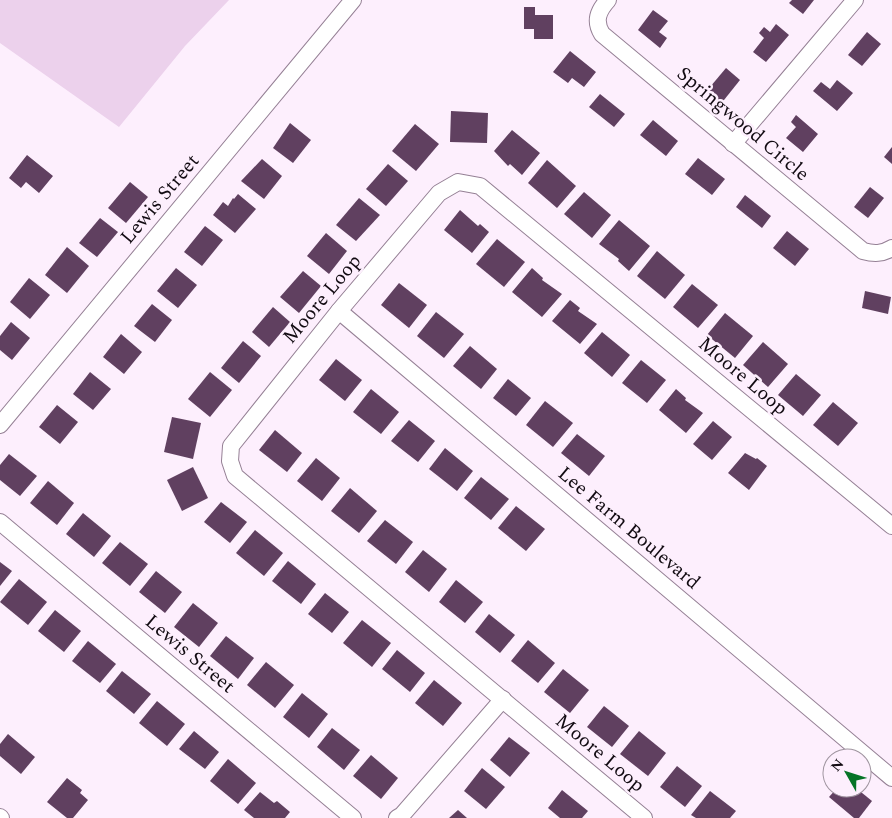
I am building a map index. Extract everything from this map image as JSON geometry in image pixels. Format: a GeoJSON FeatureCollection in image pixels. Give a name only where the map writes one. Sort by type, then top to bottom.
{"type":"FeatureCollection","features":[{"type":"Feature","properties":{"kind":"street","name":"Lewis Street"},"geometry":{"type":"LineString","coordinates":[[0,425],[353,0]]}},
{"type":"Feature","properties":{"kind":"street","name":"Springwood Circle"},"geometry":{"type":"LineString","coordinates":[[608,0],[600,9],[597,18],[602,34],[863,250],[872,253],[884,253],[892,248]]}},
{"type":"Feature","properties":{"kind":"street"},"geometry":{"type":"LineString","coordinates":[[733,144],[855,0]]}},
{"type":"Feature","properties":{"kind":"street","name":"Moore Loop"},"geometry":{"type":"LineString","coordinates":[[644,818],[235,476],[230,461],[231,446],[339,311],[439,193],[458,182],[480,186],[892,526]]}},
{"type":"Feature","properties":{"kind":"street","name":"Lee Farm Boulevard"},"geometry":{"type":"LineString","coordinates":[[339,311],[892,778]]}},
{"type":"Feature","properties":{"kind":"street","name":"Lewis Street"},"geometry":{"type":"LineString","coordinates":[[0,522],[353,818]]}},
{"type":"Feature","properties":{"kind":"street"},"geometry":{"type":"LineString","coordinates":[[397,818],[502,700]]}},
{"type":"Feature","properties":{"kind":"shaded area"},"geometry":{"type":"Polygon","coordinates":[[[0,0],[229,0],[185,46],[119,127],[0,43],[0,0]]]}},
{"type":"Feature","properties":{"kind":"building"},"geometry":{"type":"Polygon","coordinates":[[[792,0],[814,0],[803,14],[789,3],[792,0]]]}},
{"type":"Feature","properties":{"kind":"building"},"geometry":{"type":"Polygon","coordinates":[[[524,7],[535,7],[535,15],[553,15],[553,39],[534,39],[534,29],[524,29],[524,7]]]}},
{"type":"Feature","properties":{"kind":"building"},"geometry":{"type":"Polygon","coordinates":[[[653,10],[668,21],[659,32],[667,38],[660,48],[638,30],[653,10]]]}},
{"type":"Feature","properties":{"kind":"building"},"geometry":{"type":"Polygon","coordinates":[[[776,24],[789,35],[766,62],[753,52],[764,38],[759,33],[764,27],[770,32],[776,24]]]}},
{"type":"Feature","properties":{"kind":"building"},"geometry":{"type":"Polygon","coordinates":[[[867,32],[881,44],[862,66],[848,55],[867,32]]]}},
{"type":"Feature","properties":{"kind":"building"},"geometry":{"type":"Polygon","coordinates":[[[570,51],[596,72],[584,87],[572,78],[568,83],[553,72],[570,51]]]}},
{"type":"Feature","properties":{"kind":"building"},"geometry":{"type":"Polygon","coordinates":[[[726,68],[740,80],[720,105],[705,93],[726,68]]]}},
{"type":"Feature","properties":{"kind":"building"},"geometry":{"type":"Polygon","coordinates":[[[837,80],[853,93],[837,111],[813,91],[821,82],[830,89],[837,80]]]}},
{"type":"Feature","properties":{"kind":"building"},"geometry":{"type":"Polygon","coordinates":[[[600,94],[625,114],[614,127],[589,107],[600,94]]]}},
{"type":"Feature","properties":{"kind":"building"},"geometry":{"type":"Polygon","coordinates":[[[451,111],[488,113],[487,143],[450,142],[451,111]]]}},
{"type":"Feature","properties":{"kind":"building"},"geometry":{"type":"Polygon","coordinates":[[[796,115],[818,134],[803,152],[786,138],[796,127],[791,122],[796,115]]]}},
{"type":"Feature","properties":{"kind":"building"},"geometry":{"type":"Polygon","coordinates":[[[653,120],[678,141],[666,156],[640,135],[653,120]]]}},
{"type":"Feature","properties":{"kind":"building"},"geometry":{"type":"Polygon","coordinates":[[[290,123],[311,140],[293,163],[273,148],[290,123]]]}},
{"type":"Feature","properties":{"kind":"building"},"geometry":{"type":"Polygon","coordinates":[[[415,124],[439,144],[416,171],[392,151],[415,124]]]}},
{"type":"Feature","properties":{"kind":"building"},"geometry":{"type":"Polygon","coordinates":[[[512,130],[540,153],[522,175],[510,164],[508,166],[494,151],[512,130]]]}},
{"type":"Feature","properties":{"kind":"building"},"geometry":{"type":"Polygon","coordinates":[[[892,147],[892,164],[884,157],[892,147]]]}},
{"type":"Feature","properties":{"kind":"building"},"geometry":{"type":"Polygon","coordinates":[[[27,155],[53,176],[39,193],[26,182],[21,188],[9,178],[27,155]]]}},
{"type":"Feature","properties":{"kind":"building"},"geometry":{"type":"Polygon","coordinates":[[[698,158],[725,179],[712,195],[685,174],[698,158]]]}},
{"type":"Feature","properties":{"kind":"building"},"geometry":{"type":"Polygon","coordinates":[[[262,159],[282,176],[264,199],[241,181],[262,159]]]}},
{"type":"Feature","properties":{"kind":"building"},"geometry":{"type":"Polygon","coordinates":[[[547,160],[576,186],[557,208],[528,183],[547,160]]]}},
{"type":"Feature","properties":{"kind":"building"},"geometry":{"type":"Polygon","coordinates":[[[388,164],[408,181],[386,206],[366,189],[388,164]]]}},
{"type":"Feature","properties":{"kind":"building"},"geometry":{"type":"Polygon","coordinates":[[[130,182],[148,197],[126,223],[108,208],[130,182]]]}},
{"type":"Feature","properties":{"kind":"building"},"geometry":{"type":"Polygon","coordinates":[[[870,187],[884,198],[868,218],[854,207],[870,187]]]}},
{"type":"Feature","properties":{"kind":"building"},"geometry":{"type":"Polygon","coordinates":[[[584,192],[611,215],[592,238],[564,214],[584,192]]]}},
{"type":"Feature","properties":{"kind":"building"},"geometry":{"type":"Polygon","coordinates":[[[238,194],[256,209],[235,233],[213,215],[223,202],[228,206],[238,194]]]}},
{"type":"Feature","properties":{"kind":"building"},"geometry":{"type":"Polygon","coordinates":[[[745,195],[771,216],[762,228],[736,207],[745,195]]]}},
{"type":"Feature","properties":{"kind":"building"},"geometry":{"type":"Polygon","coordinates":[[[359,198],[380,215],[356,241],[336,225],[359,198]]]}},
{"type":"Feature","properties":{"kind":"building"},"geometry":{"type":"Polygon","coordinates":[[[460,210],[478,226],[480,224],[489,232],[472,253],[444,230],[460,210]]]}},
{"type":"Feature","properties":{"kind":"building"},"geometry":{"type":"Polygon","coordinates":[[[100,218],[118,232],[97,257],[79,243],[100,218]]]}},
{"type":"Feature","properties":{"kind":"building"},"geometry":{"type":"Polygon","coordinates":[[[619,220],[650,246],[629,271],[618,261],[619,259],[599,244],[619,220]]]}},
{"type":"Feature","properties":{"kind":"building"},"geometry":{"type":"Polygon","coordinates":[[[205,226],[223,240],[202,266],[184,252],[205,226]]]}},
{"type":"Feature","properties":{"kind":"building"},"geometry":{"type":"Polygon","coordinates":[[[787,231],[809,249],[795,266],[773,248],[787,231]]]}},
{"type":"Feature","properties":{"kind":"building"},"geometry":{"type":"Polygon","coordinates":[[[326,233],[347,251],[329,274],[307,256],[326,233]]]}},
{"type":"Feature","properties":{"kind":"building"},"geometry":{"type":"Polygon","coordinates":[[[497,239],[525,262],[504,287],[476,264],[497,239]]]}},
{"type":"Feature","properties":{"kind":"building"},"geometry":{"type":"Polygon","coordinates":[[[67,247],[89,266],[67,293],[45,275],[67,247]]]}},
{"type":"Feature","properties":{"kind":"building"},"geometry":{"type":"Polygon","coordinates":[[[657,251],[685,275],[665,299],[637,276],[657,251]]]}},
{"type":"Feature","properties":{"kind":"building"},"geometry":{"type":"Polygon","coordinates":[[[176,268],[197,285],[178,308],[157,291],[176,268]]]}},
{"type":"Feature","properties":{"kind":"building"},"geometry":{"type":"Polygon","coordinates":[[[532,268],[543,278],[542,280],[562,294],[542,317],[512,292],[532,268]]]}},
{"type":"Feature","properties":{"kind":"building"},"geometry":{"type":"Polygon","coordinates":[[[303,271],[321,286],[299,313],[280,297],[303,271]]]}},
{"type":"Feature","properties":{"kind":"building"},"geometry":{"type":"Polygon","coordinates":[[[29,278],[50,295],[30,319],[10,302],[29,278]]]}},
{"type":"Feature","properties":{"kind":"building"},"geometry":{"type":"Polygon","coordinates":[[[399,283],[427,305],[409,328],[381,305],[399,283]]]}},
{"type":"Feature","properties":{"kind":"building"},"geometry":{"type":"Polygon","coordinates":[[[692,284],[718,305],[698,328],[673,307],[692,284]]]}},
{"type":"Feature","properties":{"kind":"building"},"geometry":{"type":"Polygon","coordinates":[[[865,291],[891,297],[888,314],[862,308],[865,291]]]}},
{"type":"Feature","properties":{"kind":"building"},"geometry":{"type":"Polygon","coordinates":[[[570,300],[580,308],[578,311],[597,324],[580,344],[552,321],[570,300]]]}},
{"type":"Feature","properties":{"kind":"building"},"geometry":{"type":"Polygon","coordinates":[[[152,304],[172,320],[155,342],[134,326],[152,304]]]}},
{"type":"Feature","properties":{"kind":"building"},"geometry":{"type":"Polygon","coordinates":[[[273,307],[290,322],[269,347],[252,332],[273,307]]]}},
{"type":"Feature","properties":{"kind":"building"},"geometry":{"type":"Polygon","coordinates":[[[436,312],[464,334],[444,358],[417,336],[436,312]]]}},
{"type":"Feature","properties":{"kind":"building"},"geometry":{"type":"Polygon","coordinates":[[[725,313],[753,336],[735,358],[707,335],[725,313]]]}},
{"type":"Feature","properties":{"kind":"building"},"geometry":{"type":"Polygon","coordinates":[[[11,322],[30,338],[12,360],[0,350],[0,336],[11,322]]]}},
{"type":"Feature","properties":{"kind":"building"},"geometry":{"type":"Polygon","coordinates":[[[602,332],[630,355],[612,377],[584,353],[602,332]]]}},
{"type":"Feature","properties":{"kind":"building"},"geometry":{"type":"Polygon","coordinates":[[[121,334],[142,352],[124,374],[103,357],[121,334]]]}},
{"type":"Feature","properties":{"kind":"building"},"geometry":{"type":"Polygon","coordinates":[[[243,341],[261,356],[239,383],[221,368],[243,341]]]}},
{"type":"Feature","properties":{"kind":"building"},"geometry":{"type":"Polygon","coordinates":[[[763,342],[788,364],[768,387],[743,365],[763,342]]]}},
{"type":"Feature","properties":{"kind":"building"},"geometry":{"type":"Polygon","coordinates":[[[470,346],[497,369],[481,389],[453,366],[470,346]]]}},
{"type":"Feature","properties":{"kind":"building"},"geometry":{"type":"Polygon","coordinates":[[[336,359],[362,380],[345,401],[319,380],[336,359]]]}},
{"type":"Feature","properties":{"kind":"building"},"geometry":{"type":"Polygon","coordinates":[[[641,360],[666,380],[647,403],[622,383],[641,360]]]}},
{"type":"Feature","properties":{"kind":"building"},"geometry":{"type":"Polygon","coordinates":[[[90,372],[111,389],[93,410],[73,394],[90,372]]]}},
{"type":"Feature","properties":{"kind":"building"},"geometry":{"type":"Polygon","coordinates":[[[210,372],[232,390],[210,417],[188,399],[210,372]]]}},
{"type":"Feature","properties":{"kind":"building"},"geometry":{"type":"Polygon","coordinates":[[[796,374],[821,395],[803,416],[778,395],[796,374]]]}},
{"type":"Feature","properties":{"kind":"building"},"geometry":{"type":"Polygon","coordinates":[[[508,379],[531,398],[516,416],[493,398],[508,379]]]}},
{"type":"Feature","properties":{"kind":"building"},"geometry":{"type":"Polygon","coordinates":[[[371,389],[399,412],[381,434],[353,412],[371,389]]]}},
{"type":"Feature","properties":{"kind":"building"},"geometry":{"type":"Polygon","coordinates":[[[676,389],[686,398],[685,400],[703,413],[686,433],[659,410],[676,389]]]}},
{"type":"Feature","properties":{"kind":"building"},"geometry":{"type":"Polygon","coordinates":[[[545,401],[573,423],[553,447],[526,425],[545,401]]]}},
{"type":"Feature","properties":{"kind":"building"},"geometry":{"type":"Polygon","coordinates":[[[833,402],[858,423],[838,446],[813,425],[833,402]]]}},
{"type":"Feature","properties":{"kind":"building"},"geometry":{"type":"Polygon","coordinates":[[[57,405],[78,422],[60,444],[39,427],[57,405]]]}},
{"type":"Feature","properties":{"kind":"building"},"geometry":{"type":"Polygon","coordinates":[[[172,417],[201,423],[193,459],[164,452],[172,417]]]}},
{"type":"Feature","properties":{"kind":"building"},"geometry":{"type":"Polygon","coordinates":[[[409,420],[435,441],[418,462],[391,441],[409,420]]]}},
{"type":"Feature","properties":{"kind":"building"},"geometry":{"type":"Polygon","coordinates":[[[713,421],[732,437],[712,460],[693,444],[713,421]]]}},
{"type":"Feature","properties":{"kind":"building"},"geometry":{"type":"Polygon","coordinates":[[[275,430],[302,453],[287,472],[259,450],[275,430]]]}},
{"type":"Feature","properties":{"kind":"building"},"geometry":{"type":"Polygon","coordinates":[[[577,434],[605,456],[589,476],[561,453],[577,434]]]}},
{"type":"Feature","properties":{"kind":"building"},"geometry":{"type":"Polygon","coordinates":[[[445,448],[473,471],[457,491],[429,469],[445,448]]]}},
{"type":"Feature","properties":{"kind":"building"},"geometry":{"type":"Polygon","coordinates":[[[745,453],[757,458],[767,466],[749,490],[728,473],[745,453]]]}},
{"type":"Feature","properties":{"kind":"building"},"geometry":{"type":"Polygon","coordinates":[[[9,454],[37,476],[20,496],[0,480],[0,465],[9,454]]]}},
{"type":"Feature","properties":{"kind":"building"},"geometry":{"type":"Polygon","coordinates":[[[316,458],[340,478],[322,501],[297,481],[316,458]]]}},
{"type":"Feature","properties":{"kind":"building"},"geometry":{"type":"Polygon","coordinates":[[[193,467],[208,498],[182,511],[167,480],[193,467]]]}},
{"type":"Feature","properties":{"kind":"building"},"geometry":{"type":"Polygon","coordinates":[[[481,477],[509,499],[491,520],[464,498],[481,477]]]}},
{"type":"Feature","properties":{"kind":"building"},"geometry":{"type":"Polygon","coordinates":[[[48,481],[74,503],[57,525],[30,503],[48,481]]]}},
{"type":"Feature","properties":{"kind":"building"},"geometry":{"type":"Polygon","coordinates":[[[350,488],[377,511],[359,533],[331,511],[350,488]]]}},
{"type":"Feature","properties":{"kind":"building"},"geometry":{"type":"Polygon","coordinates":[[[221,502],[247,522],[230,543],[204,522],[221,502]]]}},
{"type":"Feature","properties":{"kind":"building"},"geometry":{"type":"Polygon","coordinates":[[[516,506],[545,529],[526,551],[498,528],[516,506]]]}},
{"type":"Feature","properties":{"kind":"building"},"geometry":{"type":"Polygon","coordinates":[[[83,513],[111,536],[94,557],[66,534],[83,513]]]}},
{"type":"Feature","properties":{"kind":"building"},"geometry":{"type":"Polygon","coordinates":[[[385,520],[413,542],[396,564],[367,541],[385,520]]]}},
{"type":"Feature","properties":{"kind":"building"},"geometry":{"type":"Polygon","coordinates":[[[255,530],[283,553],[264,576],[236,553],[255,530]]]}},
{"type":"Feature","properties":{"kind":"building"},"geometry":{"type":"Polygon","coordinates":[[[120,542],[148,564],[130,586],[102,563],[120,542]]]}},
{"type":"Feature","properties":{"kind":"building"},"geometry":{"type":"Polygon","coordinates":[[[423,550],[447,569],[429,592],[405,572],[423,550]]]}},
{"type":"Feature","properties":{"kind":"building"},"geometry":{"type":"Polygon","coordinates":[[[288,561],[316,584],[301,604],[272,581],[288,561]]]}},
{"type":"Feature","properties":{"kind":"building"},"geometry":{"type":"Polygon","coordinates":[[[0,562],[12,571],[0,586],[0,562]]]}},
{"type":"Feature","properties":{"kind":"building"},"geometry":{"type":"Polygon","coordinates":[[[156,571],[182,592],[165,613],[139,592],[156,571]]]}},
{"type":"Feature","properties":{"kind":"building"},"geometry":{"type":"Polygon","coordinates":[[[19,579],[47,602],[28,625],[0,602],[19,579]]]}},
{"type":"Feature","properties":{"kind":"building"},"geometry":{"type":"Polygon","coordinates":[[[456,580],[483,602],[465,623],[439,602],[456,580]]]}},
{"type":"Feature","properties":{"kind":"building"},"geometry":{"type":"Polygon","coordinates":[[[325,593],[349,612],[332,633],[308,614],[325,593]]]}},
{"type":"Feature","properties":{"kind":"building"},"geometry":{"type":"Polygon","coordinates":[[[193,603],[218,623],[199,647],[174,627],[193,603]]]}},
{"type":"Feature","properties":{"kind":"building"},"geometry":{"type":"Polygon","coordinates":[[[55,610],[81,631],[64,652],[38,631],[55,610]]]}},
{"type":"Feature","properties":{"kind":"building"},"geometry":{"type":"Polygon","coordinates":[[[489,614],[515,635],[500,653],[475,632],[489,614]]]}},
{"type":"Feature","properties":{"kind":"building"},"geometry":{"type":"Polygon","coordinates":[[[362,620],[391,643],[372,667],[343,643],[362,620]]]}},
{"type":"Feature","properties":{"kind":"building"},"geometry":{"type":"Polygon","coordinates":[[[226,636],[254,658],[238,679],[210,656],[226,636]]]}},
{"type":"Feature","properties":{"kind":"building"},"geometry":{"type":"Polygon","coordinates":[[[528,640],[555,663],[538,683],[511,661],[528,640]]]}},
{"type":"Feature","properties":{"kind":"building"},"geometry":{"type":"Polygon","coordinates":[[[88,641],[116,664],[100,683],[72,661],[88,641]]]}},
{"type":"Feature","properties":{"kind":"building"},"geometry":{"type":"Polygon","coordinates":[[[397,650],[425,673],[410,692],[382,669],[397,650]]]}},
{"type":"Feature","properties":{"kind":"building"},"geometry":{"type":"Polygon","coordinates":[[[266,662],[294,685],[275,708],[247,685],[266,662]]]}},
{"type":"Feature","properties":{"kind":"building"},"geometry":{"type":"Polygon","coordinates":[[[563,669],[589,690],[570,713],[544,692],[563,669]]]}},
{"type":"Feature","properties":{"kind":"building"},"geometry":{"type":"Polygon","coordinates":[[[122,671],[151,694],[134,714],[106,691],[122,671]]]}},
{"type":"Feature","properties":{"kind":"building"},"geometry":{"type":"Polygon","coordinates":[[[434,680],[462,703],[443,726],[415,703],[434,680]]]}},
{"type":"Feature","properties":{"kind":"building"},"geometry":{"type":"Polygon","coordinates":[[[302,693],[328,714],[309,738],[283,717],[302,693]]]}},
{"type":"Feature","properties":{"kind":"building"},"geometry":{"type":"Polygon","coordinates":[[[157,701],[185,724],[167,746],[139,723],[157,701]]]}},
{"type":"Feature","properties":{"kind":"building"},"geometry":{"type":"Polygon","coordinates":[[[604,706],[629,726],[612,747],[587,727],[604,706]]]}},
{"type":"Feature","properties":{"kind":"building"},"geometry":{"type":"Polygon","coordinates":[[[332,728],[360,750],[344,770],[317,747],[332,728]]]}},
{"type":"Feature","properties":{"kind":"building"},"geometry":{"type":"Polygon","coordinates":[[[194,731],[219,752],[205,769],[179,749],[194,731]]]}},
{"type":"Feature","properties":{"kind":"building"},"geometry":{"type":"Polygon","coordinates":[[[639,731],[666,753],[648,776],[620,754],[639,731]]]}},
{"type":"Feature","properties":{"kind":"building"},"geometry":{"type":"Polygon","coordinates":[[[8,734],[35,757],[21,774],[0,756],[0,744],[8,734]]]}},
{"type":"Feature","properties":{"kind":"building"},"geometry":{"type":"Polygon","coordinates":[[[509,737],[530,753],[510,777],[490,760],[509,737]]]}},
{"type":"Feature","properties":{"kind":"building"},"geometry":{"type":"Polygon","coordinates":[[[371,755],[398,778],[381,799],[353,776],[371,755]]]}},
{"type":"Feature","properties":{"kind":"building"},"geometry":{"type":"Polygon","coordinates":[[[228,759],[256,783],[238,804],[210,781],[228,759]]]}},
{"type":"Feature","properties":{"kind":"building"},"geometry":{"type":"Polygon","coordinates":[[[677,766],[702,786],[685,807],[660,787],[677,766]]]}},
{"type":"Feature","properties":{"kind":"building"},"geometry":{"type":"Polygon","coordinates":[[[482,768],[505,787],[486,809],[464,791],[482,768]]]}},
{"type":"Feature","properties":{"kind":"building"},"geometry":{"type":"Polygon","coordinates":[[[67,778],[82,790],[80,793],[88,800],[73,818],[67,818],[47,802],[67,778]]]}},
{"type":"Feature","properties":{"kind":"building"},"geometry":{"type":"Polygon","coordinates":[[[562,790],[588,811],[582,818],[560,818],[548,808],[562,790]]]}},
{"type":"Feature","properties":{"kind":"building"},"geometry":{"type":"Polygon","coordinates":[[[710,791],[736,811],[730,818],[696,818],[691,815],[710,791]]]}},
{"type":"Feature","properties":{"kind":"building"},"geometry":{"type":"Polygon","coordinates":[[[260,792],[274,803],[277,801],[290,812],[285,818],[254,818],[244,810],[260,792]]]}},
{"type":"Feature","properties":{"kind":"building"},"geometry":{"type":"Polygon","coordinates":[[[830,798],[868,798],[872,801],[859,818],[854,818],[830,798]]]}},
{"type":"Feature","properties":{"kind":"building"},"geometry":{"type":"Polygon","coordinates":[[[458,810],[467,818],[449,818],[458,810]]]}}]}
